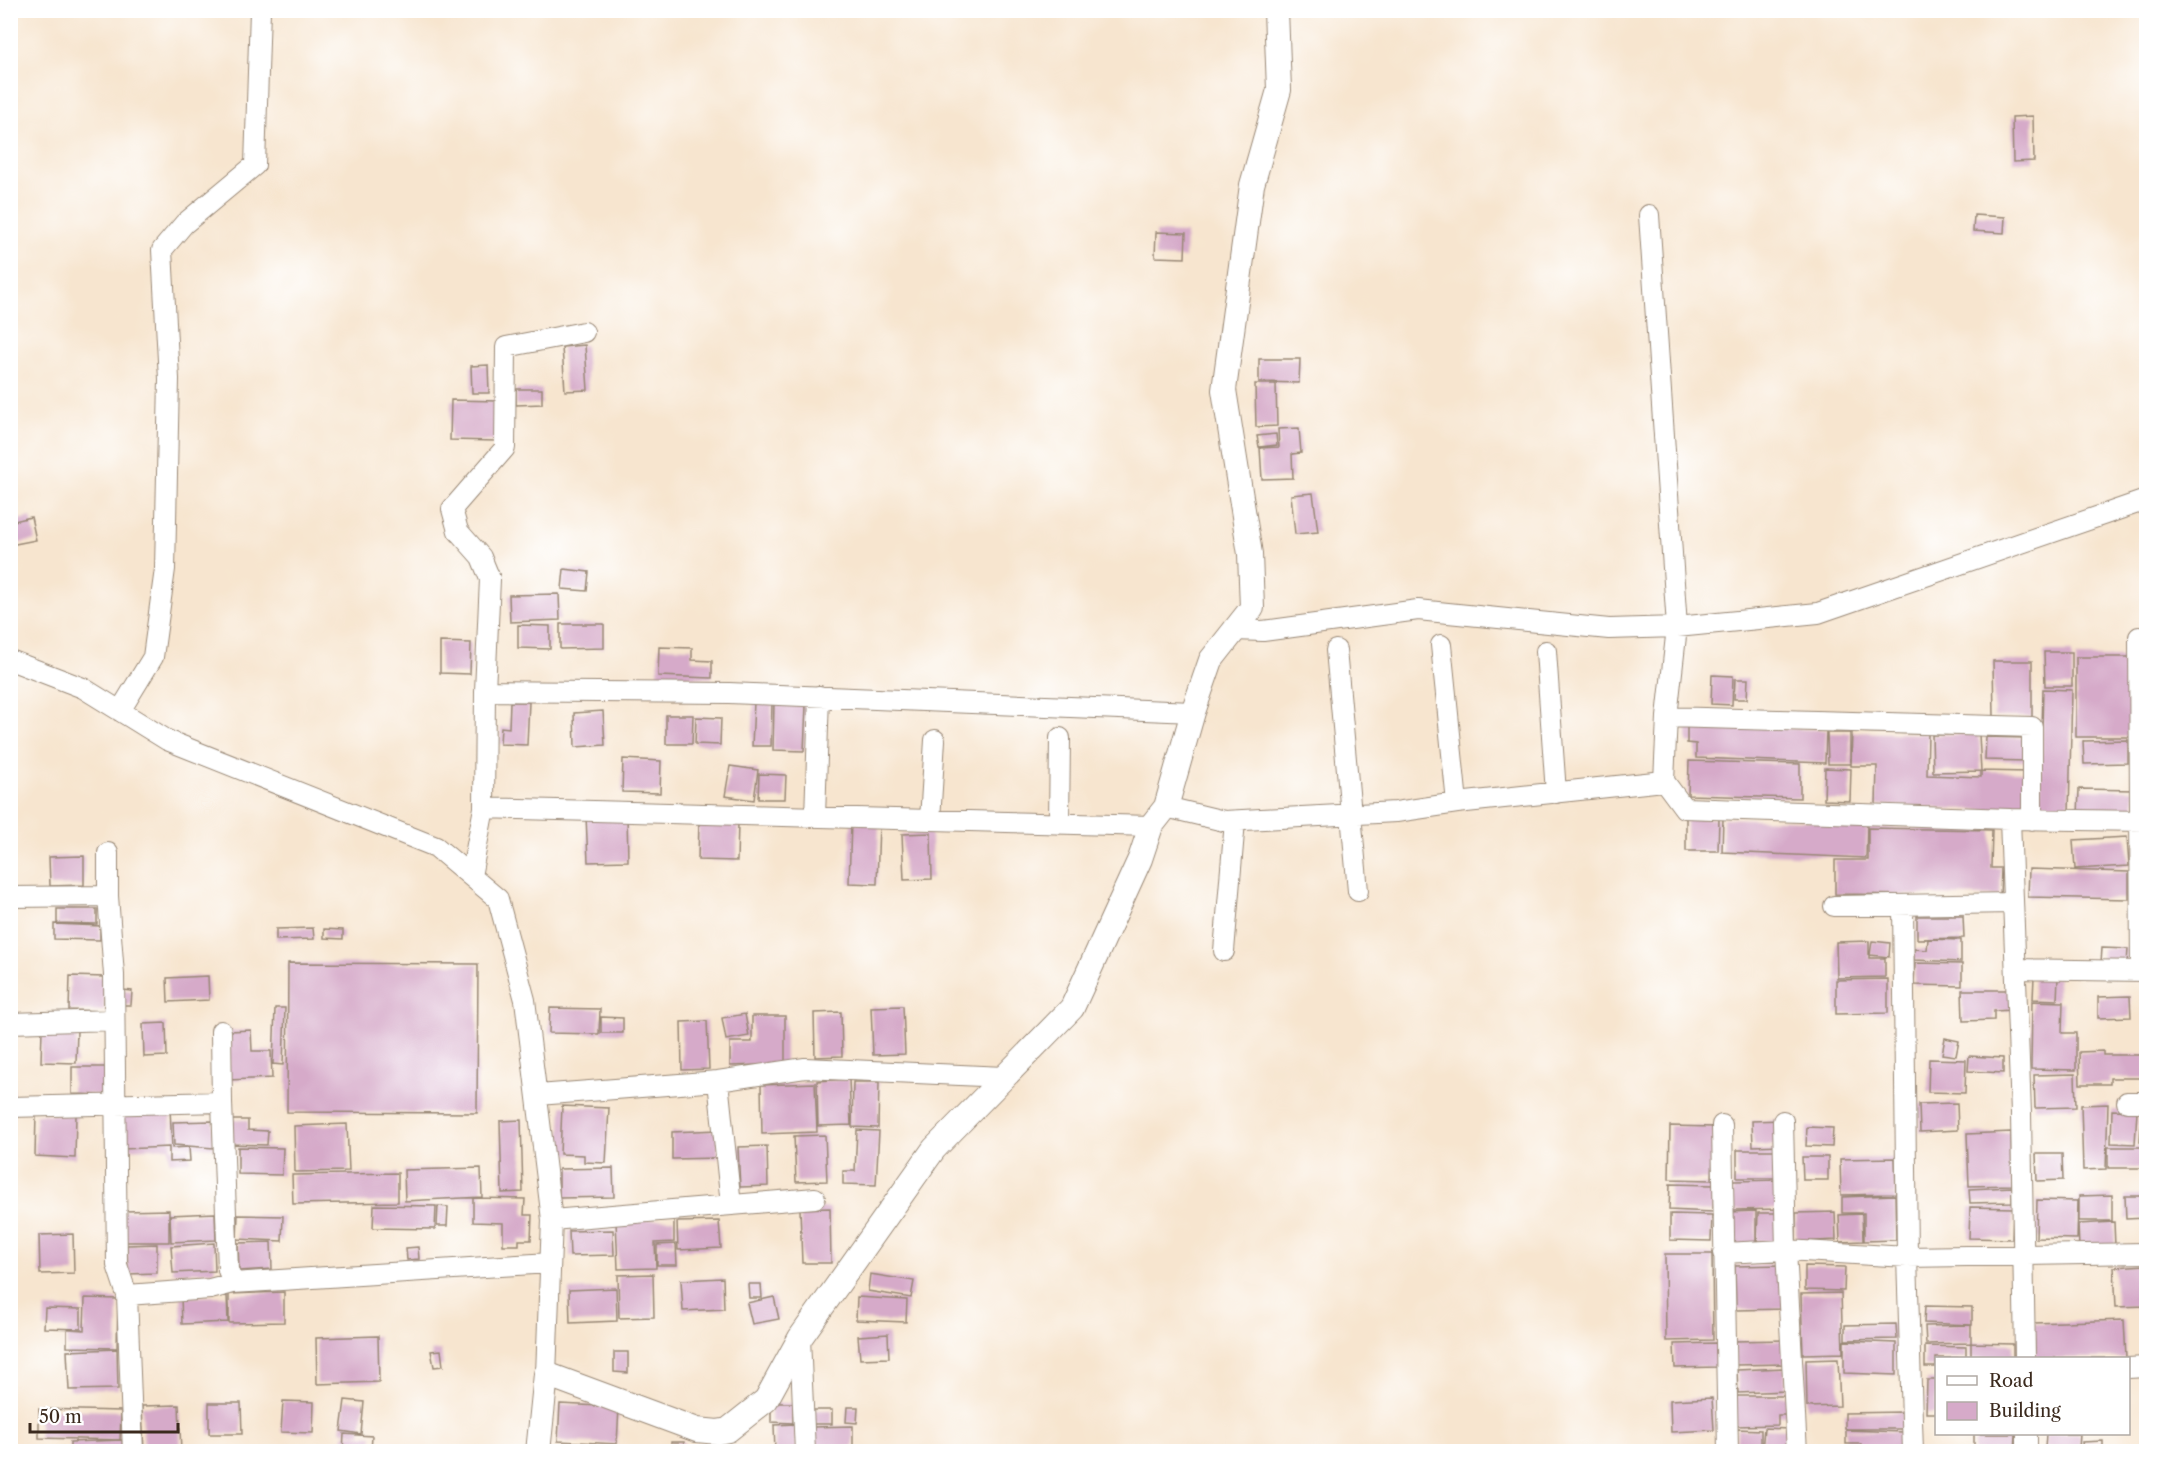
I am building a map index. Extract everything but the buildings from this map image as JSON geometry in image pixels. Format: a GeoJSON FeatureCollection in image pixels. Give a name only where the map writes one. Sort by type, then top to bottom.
{"type":"FeatureCollection","features":[{"type":"Feature","properties":{"kind":"street"},"geometry":{"type":"LineString","coordinates":[[120,711],[153,657],[165,569],[169,379],[162,250],[184,224],[255,165],[260,10]]}},
{"type":"Feature","properties":{"kind":"street"},"geometry":{"type":"LineString","coordinates":[[546,1374],[697,1430],[718,1432],[728,1430],[766,1400],[800,1338],[934,1149],[1072,1008],[1140,859],[1151,826],[1166,807],[1193,712],[1211,660],[1252,608],[1250,554],[1224,390],[1252,185],[1279,90],[1276,10]]}},
{"type":"Feature","properties":{"kind":"street"},"geometry":{"type":"LineString","coordinates":[[1649,215],[1677,627],[1667,717],[1664,781],[1684,808],[2032,820],[2143,821]]}},
{"type":"Feature","properties":{"kind":"street"},"geometry":{"type":"LineString","coordinates":[[471,876],[484,808],[485,691],[490,579],[481,557],[458,531],[452,509],[505,448],[506,347],[584,332]]}},
{"type":"Feature","properties":{"kind":"street"},"geometry":{"type":"LineString","coordinates":[[1234,630],[1274,630],[1418,609],[1609,629],[1677,627],[1818,614],[2146,501]]}},
{"type":"Feature","properties":{"kind":"street"},"geometry":{"type":"LineString","coordinates":[[2016,969],[2144,971],[2139,637]]}},
{"type":"Feature","properties":{"kind":"street"},"geometry":{"type":"LineString","coordinates":[[1441,645],[1457,802]]}},
{"type":"Feature","properties":{"kind":"street"},"geometry":{"type":"LineString","coordinates":[[1336,650],[1358,891]]}},
{"type":"Feature","properties":{"kind":"street"},"geometry":{"type":"LineString","coordinates":[[1546,651],[1556,793]]}},
{"type":"Feature","properties":{"kind":"street"},"geometry":{"type":"LineString","coordinates":[[10,660],[84,688],[167,740],[436,847],[498,898],[525,1000],[552,1220],[546,1374],[538,1452]]}},
{"type":"Feature","properties":{"kind":"street"},"geometry":{"type":"LineString","coordinates":[[485,691],[819,696],[1193,712]]}},
{"type":"Feature","properties":{"kind":"street"},"geometry":{"type":"LineString","coordinates":[[815,817],[819,696]]}},
{"type":"Feature","properties":{"kind":"street"},"geometry":{"type":"LineString","coordinates":[[1667,717],[2032,727],[2032,820]]}},
{"type":"Feature","properties":{"kind":"street"},"geometry":{"type":"LineString","coordinates":[[1059,824],[1060,738]]}},
{"type":"Feature","properties":{"kind":"street"},"geometry":{"type":"LineString","coordinates":[[930,820],[935,740]]}},
{"type":"Feature","properties":{"kind":"street"},"geometry":{"type":"LineString","coordinates":[[1166,807],[1224,821],[1396,812],[1457,802],[1664,781]]}},
{"type":"Feature","properties":{"kind":"street"},"geometry":{"type":"LineString","coordinates":[[484,808],[1151,826]]}},
{"type":"Feature","properties":{"kind":"street"},"geometry":{"type":"LineString","coordinates":[[2010,819],[2024,1255],[2025,1357]]}},
{"type":"Feature","properties":{"kind":"street"},"geometry":{"type":"LineString","coordinates":[[1224,951],[1235,820]]}},
{"type":"Feature","properties":{"kind":"street"},"geometry":{"type":"LineString","coordinates":[[108,853],[108,896],[114,975],[117,1265],[127,1295],[133,1452]]}},
{"type":"Feature","properties":{"kind":"street"},"geometry":{"type":"LineString","coordinates":[[10,897],[108,896]]}},
{"type":"Feature","properties":{"kind":"street"},"geometry":{"type":"LineString","coordinates":[[1833,906],[2013,903]]}},
{"type":"Feature","properties":{"kind":"street"},"geometry":{"type":"LineString","coordinates":[[1903,905],[1912,1452]]}},
{"type":"Feature","properties":{"kind":"street"},"geometry":{"type":"LineString","coordinates":[[10,1023],[113,1020]]}},
{"type":"Feature","properties":{"kind":"street"},"geometry":{"type":"LineString","coordinates":[[221,1031],[228,1270],[233,1283]]}},
{"type":"Feature","properties":{"kind":"street"},"geometry":{"type":"LineString","coordinates":[[538,1095],[718,1081],[805,1068],[1004,1077]]}},
{"type":"Feature","properties":{"kind":"street"},"geometry":{"type":"LineString","coordinates":[[718,1081],[731,1205]]}},
{"type":"Feature","properties":{"kind":"street"},"geometry":{"type":"LineString","coordinates":[[10,1107],[222,1102]]}},
{"type":"Feature","properties":{"kind":"street"},"geometry":{"type":"LineString","coordinates":[[1783,1121],[1786,1250],[1797,1452]]}},
{"type":"Feature","properties":{"kind":"street"},"geometry":{"type":"LineString","coordinates":[[1722,1125],[1728,1452]]}},
{"type":"Feature","properties":{"kind":"street"},"geometry":{"type":"LineString","coordinates":[[552,1220],[815,1198]]}},
{"type":"Feature","properties":{"kind":"street"},"geometry":{"type":"LineString","coordinates":[[1724,1253],[1786,1250],[1907,1257],[2146,1253]]}},
{"type":"Feature","properties":{"kind":"street"},"geometry":{"type":"LineString","coordinates":[[127,1295],[210,1289],[233,1283],[550,1263]]}},
{"type":"Feature","properties":{"kind":"street"},"geometry":{"type":"LineString","coordinates":[[800,1338],[805,1452]]}},
{"type":"Feature","properties":{"kind":"street"},"geometry":{"type":"LineString","coordinates":[[2130,1368],[2146,1367]]}},
{"type":"Feature","properties":{"kind":"street"},"geometry":{"type":"LineString","coordinates":[[2027,1435],[2027,1452]]}}]}
